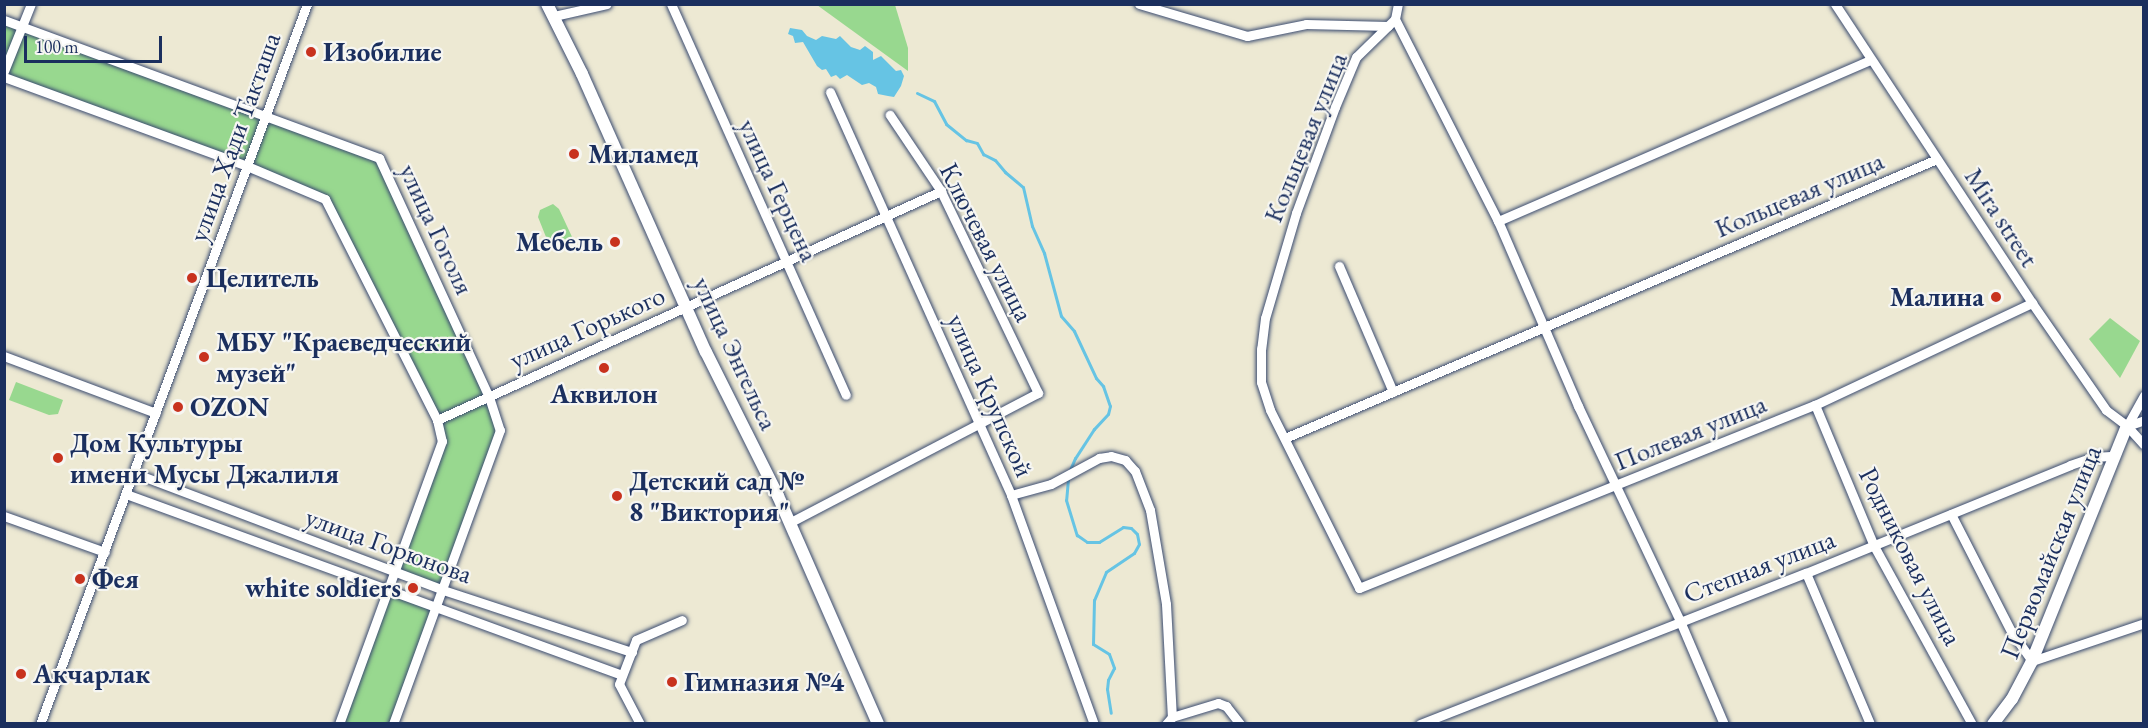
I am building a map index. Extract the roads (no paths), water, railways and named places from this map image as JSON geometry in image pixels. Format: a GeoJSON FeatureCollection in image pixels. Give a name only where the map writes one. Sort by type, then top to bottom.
{"type":"FeatureCollection","features":[{"type":"Feature","properties":{"kind":"street"},"geometry":{"type":"LineString","coordinates":[[4,71],[31,4]]}},
{"type":"Feature","properties":{"kind":"street","name":"улица Хади Такташа"},"geometry":{"type":"LineString","coordinates":[[40,723],[307,4]]}},
{"type":"Feature","properties":{"kind":"street","name":"улица Энгельса"},"geometry":{"type":"LineString","coordinates":[[547,4],[687,306],[706,352],[789,524],[878,723]]}},
{"type":"Feature","properties":{"kind":"street"},"geometry":{"type":"LineString","coordinates":[[554,16],[607,4]]}},
{"type":"Feature","properties":{"kind":"street","name":"улица Герцена"},"geometry":{"type":"LineString","coordinates":[[672,4],[846,395]]}},
{"type":"Feature","properties":{"kind":"street"},"geometry":{"type":"LineString","coordinates":[[1139,4],[1247,36],[1306,24],[1391,22]]}},
{"type":"Feature","properties":{"kind":"street"},"geometry":{"type":"LineString","coordinates":[[1398,4],[1391,22],[1498,221],[1615,486],[1680,621],[1724,723]]}},
{"type":"Feature","properties":{"kind":"street","name":"Mira street"},"geometry":{"type":"LineString","coordinates":[[1835,4],[2032,303],[2106,410],[2127,426],[2144,446]]}},
{"type":"Feature","properties":{"kind":"street","name":"улица Гоголя"},"geometry":{"type":"LineString","coordinates":[[4,20],[379,158],[489,397],[500,430],[393,723]]}},
{"type":"Feature","properties":{"kind":"street","name":"Кольцевая улица"},"geometry":{"type":"LineString","coordinates":[[1359,588],[1270,410],[1261,382],[1265,318],[1296,213],[1356,57],[1391,22]]}},
{"type":"Feature","properties":{"kind":"street"},"geometry":{"type":"LineString","coordinates":[[1498,221],[1870,60]]}},
{"type":"Feature","properties":{"kind":"street"},"geometry":{"type":"LineString","coordinates":[[4,77],[247,166],[325,199],[437,420],[442,441],[339,723]]}},
{"type":"Feature","properties":{"kind":"street","name":"улица Крупской"},"geometry":{"type":"LineString","coordinates":[[830,92],[1011,495],[1094,723]]}},
{"type":"Feature","properties":{"kind":"street","name":"Ключевая улица"},"geometry":{"type":"LineString","coordinates":[[890,115],[941,191],[1038,393],[979,424]]}},
{"type":"Feature","properties":{"kind":"street","name":"Кольцевая улица"},"geometry":{"type":"LineString","coordinates":[[1285,438],[1937,159]]}},
{"type":"Feature","properties":{"kind":"street","name":"улица Горького"},"geometry":{"type":"LineString","coordinates":[[437,420],[687,306],[788,263],[941,191]]}},
{"type":"Feature","properties":{"kind":"street"},"geometry":{"type":"LineString","coordinates":[[1340,266],[1393,392]]}},
{"type":"Feature","properties":{"kind":"street","name":"Полевая улица"},"geometry":{"type":"LineString","coordinates":[[1359,588],[1815,405],[2032,303]]}},
{"type":"Feature","properties":{"kind":"street"},"geometry":{"type":"LineString","coordinates":[[4,356],[156,413]]}},
{"type":"Feature","properties":{"kind":"street","name":"Первомайская улица"},"geometry":{"type":"LineString","coordinates":[[1993,723],[2012,699],[2032,661],[2127,426],[2144,395]]}},
{"type":"Feature","properties":{"kind":"street","name":"Родниковая улица"},"geometry":{"type":"LineString","coordinates":[[1815,405],[1874,546],[1972,723]]}},
{"type":"Feature","properties":{"kind":"street"},"geometry":{"type":"LineString","coordinates":[[2127,426],[2144,420]]}},
{"type":"Feature","properties":{"kind":"street"},"geometry":{"type":"LineString","coordinates":[[789,524],[979,424]]}},
{"type":"Feature","properties":{"kind":"street"},"geometry":{"type":"LineString","coordinates":[[1011,495],[1051,484],[1069,472],[1105,457],[1111,456],[1125,460],[1135,471],[1149,510],[1166,604],[1169,720],[1218,703],[1226,706],[1240,723]]}},
{"type":"Feature","properties":{"kind":"street","name":"Степная улица"},"geometry":{"type":"LineString","coordinates":[[1420,723],[1806,573],[2093,457],[2115,456]]}},
{"type":"Feature","properties":{"kind":"street","name":"улица Горюнова"},"geometry":{"type":"LineString","coordinates":[[134,473],[443,590],[632,652]]}},
{"type":"Feature","properties":{"kind":"street","name":"улица Горюнова"},"geometry":{"type":"LineString","coordinates":[[126,494],[622,675]]}},
{"type":"Feature","properties":{"kind":"street"},"geometry":{"type":"LineString","coordinates":[[1951,514],[2011,631],[2032,661],[2144,623]]}},
{"type":"Feature","properties":{"kind":"street"},"geometry":{"type":"LineString","coordinates":[[4,516],[105,552]]}},
{"type":"Feature","properties":{"kind":"street"},"geometry":{"type":"LineString","coordinates":[[1806,573],[1870,723]]}},
{"type":"Feature","properties":{"kind":"street"},"geometry":{"type":"LineString","coordinates":[[640,723],[619,684],[636,640],[682,620]]}},
{"type":"Feature","properties":{"kind":"water"},"geometry":{"type":"Polygon","coordinates":[[[790,28],[802,30],[807,36],[816,40],[822,36],[836,39],[840,36],[851,47],[860,50],[865,46],[873,52],[873,60],[881,56],[896,71],[901,70],[904,76],[901,86],[894,97],[878,94],[876,87],[869,83],[862,85],[847,75],[840,79],[836,75],[831,77],[826,69],[822,70],[817,66],[803,42],[795,43],[793,36],[788,34],[790,28]]]}},
{"type":"Feature","properties":{"kind":"waterway"},"geometry":{"type":"LineString","coordinates":[[917,93],[934,101],[946,124],[966,140],[977,143],[983,154],[995,160],[1023,187],[1032,226],[1044,253],[1061,316],[1074,331],[1096,378],[1103,386],[1110,406],[1108,414],[1094,429],[1075,458],[1069,472]]}},
{"type":"Feature","properties":{"kind":"waterway"},"geometry":{"type":"LineString","coordinates":[[1068,479],[1066,500],[1077,535],[1087,542],[1099,542],[1123,527],[1131,528],[1137,534],[1139,544],[1134,553],[1106,572],[1094,600],[1093,644],[1109,654],[1114,668],[1108,680],[1107,689],[1111,713]]}},
{"type":"Feature","properties":{"kind":"place","name":"Изобилие"},"geometry":{"type":"Point","coordinates":[311,52]}},
{"type":"Feature","properties":{"kind":"place","name":"Миламед"},"geometry":{"type":"Point","coordinates":[574,154]}},
{"type":"Feature","properties":{"kind":"place","name":"Мебель"},"geometry":{"type":"Point","coordinates":[615,242]}},
{"type":"Feature","properties":{"kind":"place","name":"Целитель"},"geometry":{"type":"Point","coordinates":[192,278]}},
{"type":"Feature","properties":{"kind":"place","name":"Малина"},"geometry":{"type":"Point","coordinates":[1996,297]}},
{"type":"Feature","properties":{"kind":"place","name":"МБУ \"Краеведческий музей\""},"geometry":{"type":"Point","coordinates":[204,357]}},
{"type":"Feature","properties":{"kind":"place","name":"Аквилон"},"geometry":{"type":"Point","coordinates":[604,368]}},
{"type":"Feature","properties":{"kind":"place","name":"OZON"},"geometry":{"type":"Point","coordinates":[178,407]}},
{"type":"Feature","properties":{"kind":"place","name":"Дом Культуры имени Мусы Джалиля"},"geometry":{"type":"Point","coordinates":[58,458]}},
{"type":"Feature","properties":{"kind":"place","name":"Детский сад № 8 \"Виктория\""},"geometry":{"type":"Point","coordinates":[617,496]}},
{"type":"Feature","properties":{"kind":"place","name":"Фея"},"geometry":{"type":"Point","coordinates":[80,579]}},
{"type":"Feature","properties":{"kind":"place","name":"white soldiers"},"geometry":{"type":"Point","coordinates":[413,588]}},
{"type":"Feature","properties":{"kind":"place","name":"Акчарлак"},"geometry":{"type":"Point","coordinates":[21,674]}},
{"type":"Feature","properties":{"kind":"place","name":"Гимназия №4"},"geometry":{"type":"Point","coordinates":[672,682]}}]}
